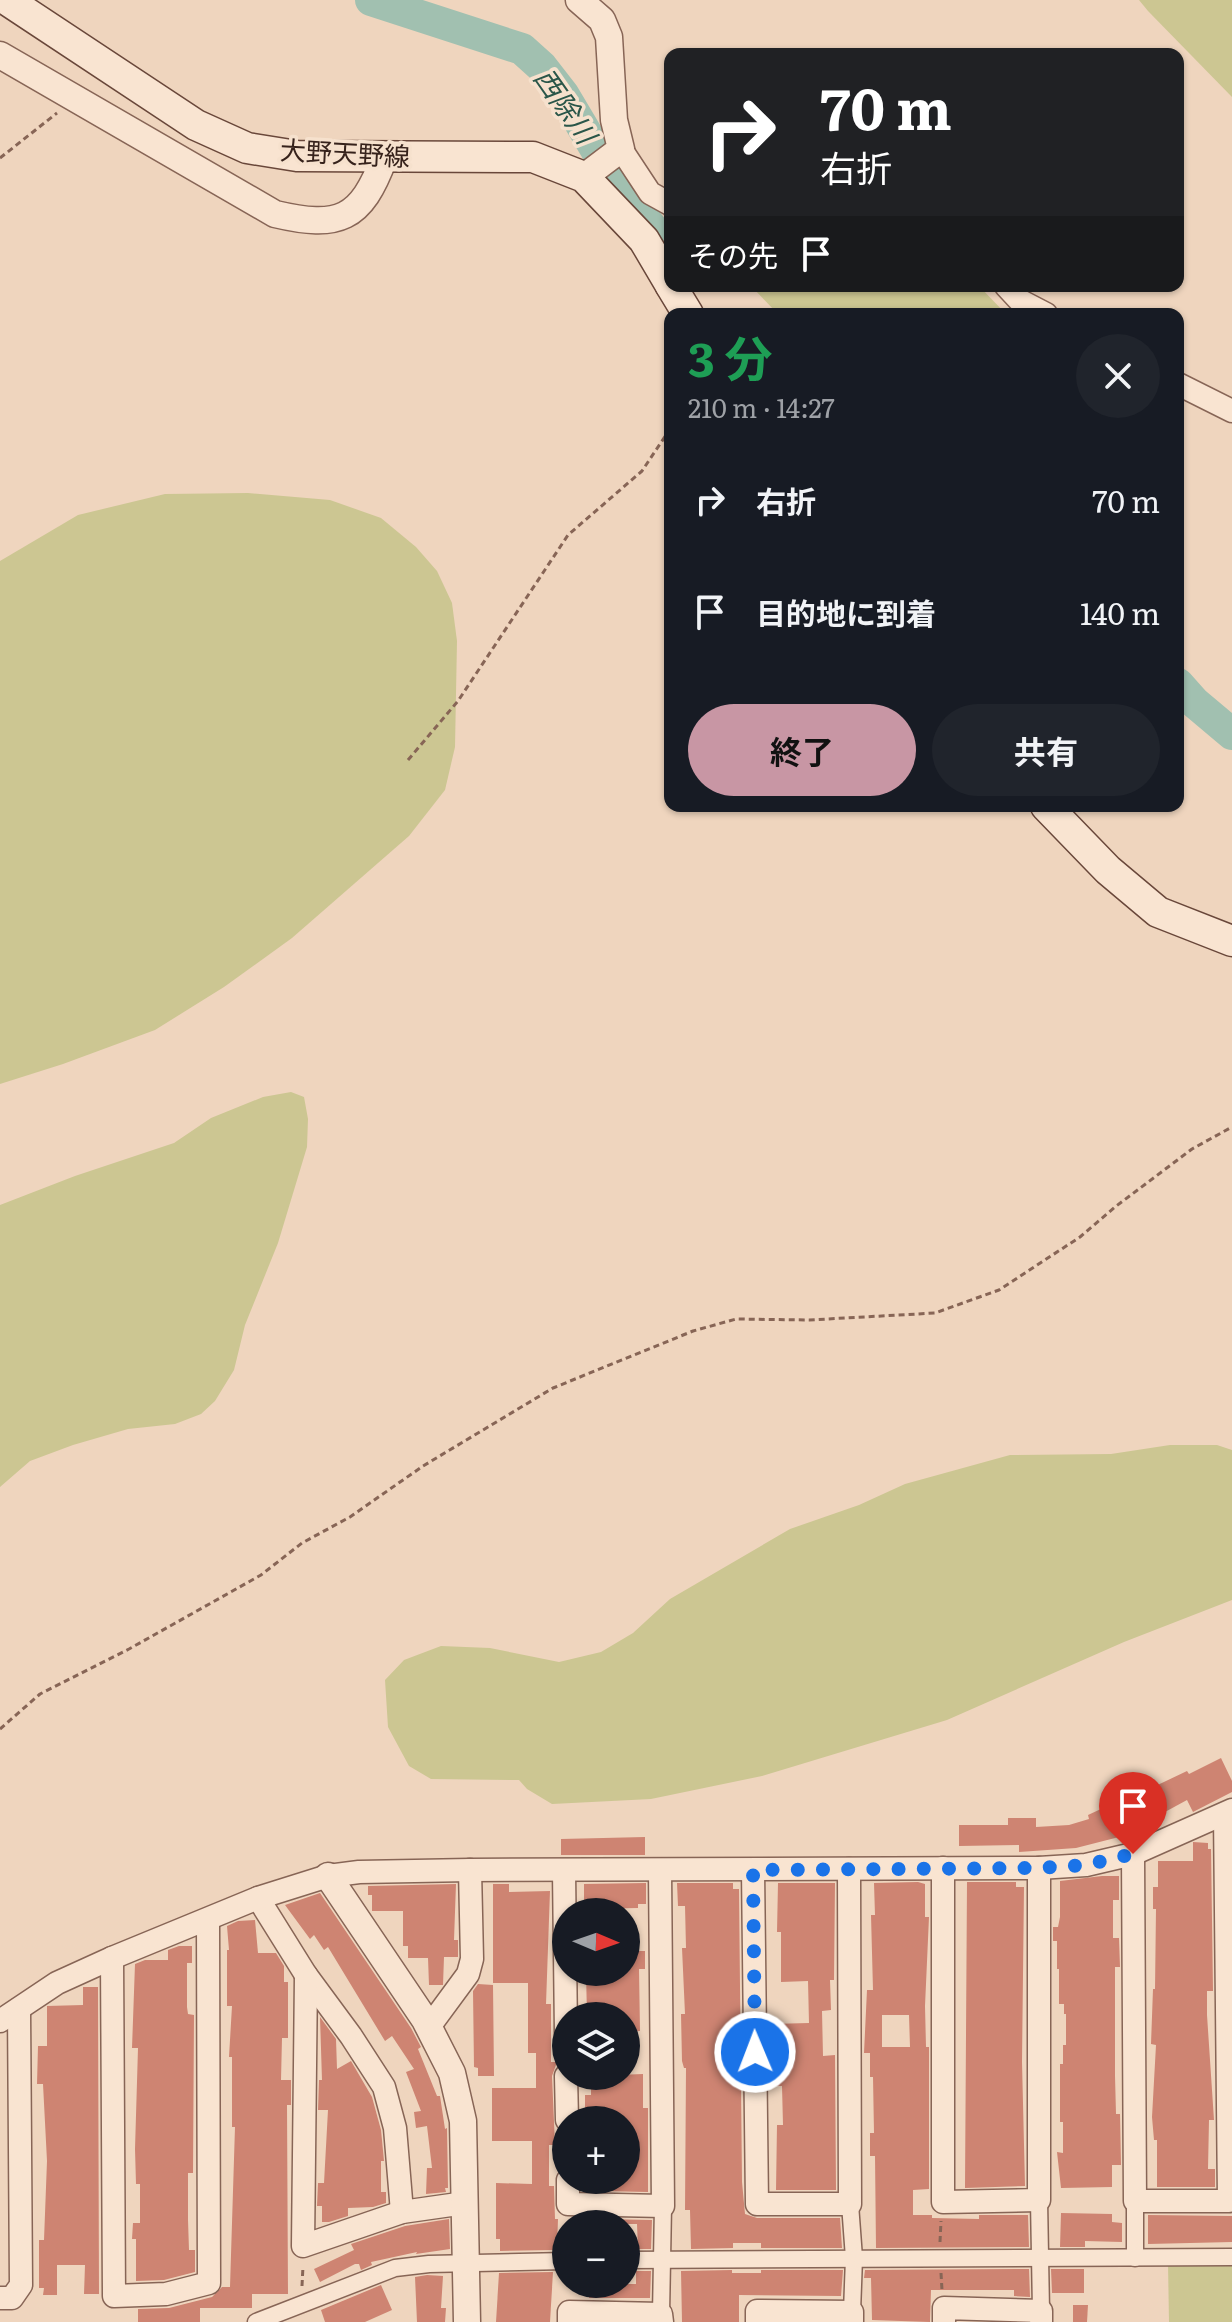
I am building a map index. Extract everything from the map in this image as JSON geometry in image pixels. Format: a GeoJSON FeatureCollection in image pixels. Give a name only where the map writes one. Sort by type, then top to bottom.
{"type":"FeatureCollection","features":[{"type":"Feature","properties":{"kind":"main road","name":"大野天野線"},"geometry":{"type":"LineString","coordinates":[[7,0],[196,125],[247,148],[297,156],[533,157],[603,163],[664,273]]}},
{"type":"Feature","properties":{"kind":"main road"},"geometry":{"type":"LineString","coordinates":[[1052,812],[1108,870],[1158,912],[1232,941]]}},
{"type":"Feature","properties":{"kind":"street"},"geometry":{"type":"LineString","coordinates":[[579,0],[602,10],[609,37],[614,120],[603,163],[664,201]]}},
{"type":"Feature","properties":{"kind":"street"},"geometry":{"type":"LineString","coordinates":[[0,55],[275,214],[298,220],[329,221],[358,208],[367,198],[384,158]]}},
{"type":"Feature","properties":{"kind":"street"},"geometry":{"type":"LineString","coordinates":[[1012,292],[1034,308]]}},
{"type":"Feature","properties":{"kind":"street"},"geometry":{"type":"LineString","coordinates":[[1184,387],[1232,411]]}},
{"type":"Feature","properties":{"kind":"street"},"geometry":{"type":"LineString","coordinates":[[0,2298],[12,2298],[21,2285],[9,2015],[57,1983],[258,1898],[328,1876],[359,1872],[1039,1868],[1086,1865],[1133,1854],[1228,1812],[1229,2201],[1135,2201]]}},
{"type":"Feature","properties":{"kind":"street"},"geometry":{"type":"LineString","coordinates":[[1133,1854],[1135,2258]]}},
{"type":"Feature","properties":{"kind":"street"},"geometry":{"type":"LineString","coordinates":[[943,1868],[943,2202],[1039,2200]]}},
{"type":"Feature","properties":{"kind":"street"},"geometry":{"type":"LineString","coordinates":[[944,2315],[1041,2316],[1039,1868]]}},
{"type":"Feature","properties":{"kind":"street"},"geometry":{"type":"LineString","coordinates":[[757,2322],[757,2311],[852,2317],[849,1869]]}},
{"type":"Feature","properties":{"kind":"street"},"geometry":{"type":"LineString","coordinates":[[429,2027],[468,1974],[472,1959],[470,1870]]}},
{"type":"Feature","properties":{"kind":"street"},"geometry":{"type":"LineString","coordinates":[[569,2322],[569,2312],[662,2318],[660,1870]]}},
{"type":"Feature","properties":{"kind":"street"},"geometry":{"type":"LineString","coordinates":[[753,1870],[757,2204],[850,2204]]}},
{"type":"Feature","properties":{"kind":"street"},"geometry":{"type":"LineString","coordinates":[[564,1871],[566,2002]]}},
{"type":"Feature","properties":{"kind":"street"},"geometry":{"type":"LineString","coordinates":[[328,1876],[429,2027],[452,2073],[463,2121],[467,2322]]}},
{"type":"Feature","properties":{"kind":"street"},"geometry":{"type":"LineString","coordinates":[[258,1898],[306,1975],[384,2087],[395,2128],[402,2212]]}},
{"type":"Feature","properties":{"kind":"street"},"geometry":{"type":"LineString","coordinates":[[112,1958],[114,2296],[166,2294],[209,2283],[208,1920]]}},
{"type":"Feature","properties":{"kind":"street"},"geometry":{"type":"LineString","coordinates":[[306,1975],[303,2246],[402,2212],[465,2203]]}},
{"type":"Feature","properties":{"kind":"street"},"geometry":{"type":"LineString","coordinates":[[568,2194],[568,2204],[663,2206]]}},
{"type":"Feature","properties":{"kind":"street"},"geometry":{"type":"LineString","coordinates":[[640,2260],[1232,2257]]}},
{"type":"Feature","properties":{"kind":"street"},"geometry":{"type":"LineString","coordinates":[[256,2322],[395,2268],[552,2261]]}},
{"type":"Feature","properties":{"kind":"path"},"geometry":{"type":"LineString","coordinates":[[0,158],[57,113]]}},
{"type":"Feature","properties":{"kind":"path"},"geometry":{"type":"LineString","coordinates":[[408,760],[458,701],[568,535],[642,471],[664,438]]}},
{"type":"Feature","properties":{"kind":"path"},"geometry":{"type":"LineString","coordinates":[[0,1729],[40,1694],[129,1649],[170,1623],[261,1575],[302,1543],[350,1517],[423,1466],[553,1388],[693,1331],[736,1319],[809,1320],[935,1313],[999,1290],[1080,1237],[1192,1149],[1232,1127]]}},
{"type":"Feature","properties":{"kind":"path"},"geometry":{"type":"LineString","coordinates":[[943,2202],[939,2257],[944,2315]]}},
{"type":"Feature","properties":{"kind":"shaded area"},"geometry":{"type":"Polygon","coordinates":[[[1139,0],[1232,0],[1232,97],[1148,11],[1139,0]]]}},
{"type":"Feature","properties":{"kind":"shaded area"},"geometry":{"type":"Polygon","coordinates":[[[757,292],[985,292],[1000,308],[772,308],[757,292]]]}},
{"type":"Feature","properties":{"kind":"shaded area"},"geometry":{"type":"Polygon","coordinates":[[[248,493],[330,500],[381,518],[416,547],[437,571],[452,603],[457,641],[455,747],[445,790],[409,836],[292,938],[224,987],[155,1030],[0,1084],[0,561],[78,515],[165,494],[248,493]]]}},
{"type":"Feature","properties":{"kind":"shaded area"},"geometry":{"type":"Polygon","coordinates":[[[291,1092],[304,1097],[308,1119],[307,1147],[278,1243],[245,1325],[234,1370],[215,1401],[201,1414],[175,1424],[128,1429],[30,1461],[0,1487],[0,1205],[174,1143],[211,1118],[263,1097],[291,1092]]]}},
{"type":"Feature","properties":{"kind":"shaded area"},"geometry":{"type":"Polygon","coordinates":[[[1170,1445],[1217,1445],[1232,1450],[1232,1600],[1124,1642],[947,1720],[762,1776],[651,1799],[552,1804],[527,1789],[519,1780],[431,1779],[409,1766],[388,1727],[385,1680],[404,1660],[441,1646],[490,1648],[559,1662],[601,1652],[633,1633],[670,1599],[790,1529],[859,1505],[905,1484],[1010,1455],[1111,1454],[1170,1445]]]}},
{"type":"Feature","properties":{"kind":"shaded area"},"geometry":{"type":"Polygon","coordinates":[[[1232,2261],[1232,2322],[1169,2322],[1168,2263],[1232,2261]]]}},
{"type":"Feature","properties":{"kind":"building"},"geometry":{"type":"Polygon","coordinates":[[[1221,1758],[1232,1781],[1232,1792],[1193,1812],[1187,1800],[1119,1837],[1076,1848],[1019,1852],[1019,1845],[959,1846],[959,1825],[1008,1825],[1008,1818],[1036,1818],[1036,1827],[1069,1825],[1089,1819],[1088,1815],[1144,1789],[1187,1771],[1189,1774],[1221,1758]]]}},
{"type":"Feature","properties":{"kind":"building"},"geometry":{"type":"Polygon","coordinates":[[[645,1837],[645,1855],[561,1855],[561,1839],[645,1837]]]}},
{"type":"Feature","properties":{"kind":"building"},"geometry":{"type":"Polygon","coordinates":[[[1193,1842],[1208,1843],[1208,1849],[1211,1849],[1213,1991],[1207,1991],[1207,2015],[1214,2120],[1209,2120],[1208,2169],[1215,2169],[1215,2187],[1157,2187],[1157,2140],[1154,2140],[1152,2117],[1156,2045],[1151,2044],[1155,1989],[1156,1909],[1153,1909],[1153,1887],[1158,1887],[1158,1861],[1193,1861],[1193,1842]]]}},
{"type":"Feature","properties":{"kind":"building"},"geometry":{"type":"Polygon","coordinates":[[[1119,1876],[1119,1900],[1113,1900],[1113,1938],[1119,1938],[1120,1967],[1115,1967],[1115,2076],[1116,2114],[1120,2114],[1121,2165],[1112,2165],[1112,2187],[1061,2188],[1057,2152],[1063,2153],[1060,2064],[1063,2064],[1063,2045],[1066,2045],[1066,2014],[1064,2004],[1059,2004],[1057,1941],[1053,1941],[1053,1927],[1058,1927],[1060,1917],[1060,1881],[1119,1876]]]}},
{"type":"Feature","properties":{"kind":"building"},"geometry":{"type":"Polygon","coordinates":[[[967,1882],[1016,1882],[1016,1887],[1024,1887],[1022,2062],[1025,2186],[965,2188],[967,1882]]]}},
{"type":"Feature","properties":{"kind":"building"},"geometry":{"type":"Polygon","coordinates":[[[646,1883],[646,1904],[640,1904],[640,1898],[584,1898],[584,1884],[646,1883]]]}},
{"type":"Feature","properties":{"kind":"building"},"geometry":{"type":"Polygon","coordinates":[[[677,1883],[733,1883],[733,1889],[739,1889],[742,2182],[745,2214],[757,2218],[840,2218],[842,2248],[761,2248],[761,2243],[733,2243],[733,2248],[691,2249],[690,2210],[685,2210],[686,2068],[682,2061],[681,2014],[685,2014],[682,1948],[686,1948],[685,1906],[678,1906],[677,1883]]]}},
{"type":"Feature","properties":{"kind":"building"},"geometry":{"type":"Polygon","coordinates":[[[778,1883],[835,1883],[831,2010],[822,2011],[823,2056],[835,2055],[836,2190],[776,2190],[777,2125],[783,2125],[782,2086],[772,2086],[771,2024],[809,2023],[808,1981],[781,1982],[781,1932],[777,1932],[778,1883]]]}},
{"type":"Feature","properties":{"kind":"building"},"geometry":{"type":"Polygon","coordinates":[[[874,1883],[925,1884],[925,1917],[929,1917],[925,2006],[926,2047],[929,2047],[929,2189],[913,2190],[913,2215],[979,2219],[979,2215],[1028,2215],[1029,2247],[876,2248],[875,2156],[870,2156],[870,2133],[874,2133],[873,2077],[870,2077],[870,2053],[864,2053],[867,1990],[873,1990],[871,1915],[875,1915],[874,1883]],[[882,2015],[882,2047],[910,2047],[909,2015],[882,2015]]]}},
{"type":"Feature","properties":{"kind":"building"},"geometry":{"type":"Polygon","coordinates":[[[456,1884],[454,1940],[458,1940],[458,1957],[444,1957],[443,1985],[429,1985],[428,1958],[408,1958],[408,1946],[403,1946],[403,1911],[372,1911],[372,1895],[368,1895],[368,1886],[456,1884]]]}},
{"type":"Feature","properties":{"kind":"building"},"geometry":{"type":"Polygon","coordinates":[[[493,1884],[509,1884],[509,1892],[550,1891],[546,2004],[551,2004],[553,2106],[549,2186],[552,2186],[554,2194],[555,2210],[552,2210],[552,2250],[500,2251],[500,2239],[496,2239],[496,2183],[532,2184],[532,2141],[492,2141],[492,2088],[536,2088],[536,2053],[528,2053],[528,1983],[493,1983],[493,1884]]]}},
{"type":"Feature","properties":{"kind":"building"},"geometry":{"type":"Polygon","coordinates":[[[320,1893],[421,2047],[418,2049],[437,2096],[440,2096],[447,2128],[446,2192],[426,2194],[427,2168],[432,2168],[427,2126],[416,2128],[414,2112],[421,2111],[406,2072],[414,2069],[392,2036],[385,2041],[328,1947],[324,1950],[314,1935],[310,1939],[285,1905],[320,1893]]]}},
{"type":"Feature","properties":{"kind":"building"},"geometry":{"type":"Polygon","coordinates":[[[255,1920],[258,1953],[276,1953],[284,1966],[284,1982],[288,1982],[288,2038],[282,2038],[281,2080],[291,2080],[291,2105],[287,2105],[288,2294],[252,2294],[252,2308],[200,2308],[200,2322],[138,2322],[138,2309],[169,2308],[212,2297],[222,2287],[230,2287],[235,2127],[232,2127],[232,2057],[229,2057],[232,2006],[227,2006],[227,1926],[238,1921],[255,1920]]]}},
{"type":"Feature","properties":{"kind":"building"},"geometry":{"type":"Polygon","coordinates":[[[192,1946],[192,1963],[187,1963],[187,2007],[188,2014],[194,2015],[193,2173],[188,2173],[188,2220],[189,2250],[195,2250],[195,2272],[164,2280],[136,2281],[136,2239],[132,2239],[133,2223],[140,2223],[140,2184],[136,2184],[135,2149],[138,2048],[132,2048],[135,1964],[145,1960],[168,1960],[168,1950],[192,1946]]]}},
{"type":"Feature","properties":{"kind":"building"},"geometry":{"type":"Polygon","coordinates":[[[640,1951],[645,1951],[645,1969],[640,1969],[640,1951]]]}},
{"type":"Feature","properties":{"kind":"building"},"geometry":{"type":"Polygon","coordinates":[[[478,1984],[493,1985],[494,2076],[478,2076],[478,2068],[474,2067],[473,1991],[478,1984]]]}},
{"type":"Feature","properties":{"kind":"building"},"geometry":{"type":"Polygon","coordinates":[[[586,1986],[639,1986],[640,2002],[587,2002],[586,1986]]]}},
{"type":"Feature","properties":{"kind":"building"},"geometry":{"type":"Polygon","coordinates":[[[83,1987],[98,1987],[99,2294],[84,2294],[85,2265],[57,2265],[57,2295],[43,2295],[44,2288],[39,2288],[39,2240],[44,2240],[47,2161],[43,2084],[37,2084],[38,2046],[47,2046],[47,2006],[83,2005],[83,1987]]]}},
{"type":"Feature","properties":{"kind":"building"},"geometry":{"type":"Polygon","coordinates":[[[320,2017],[336,2039],[337,2069],[351,2061],[372,2097],[381,2130],[384,2161],[381,2161],[381,2192],[386,2192],[386,2203],[348,2208],[348,2216],[329,2222],[322,2222],[322,2206],[317,2206],[318,2183],[324,2183],[328,2110],[318,2110],[319,2080],[322,2080],[320,2017]]]}},
{"type":"Feature","properties":{"kind":"building"},"geometry":{"type":"Polygon","coordinates":[[[640,2074],[643,2074],[643,2108],[648,2108],[648,2192],[640,2192],[640,2106],[585,2106],[585,2095],[591,2095],[591,2090],[640,2090],[640,2074]]]}},
{"type":"Feature","properties":{"kind":"building"},"geometry":{"type":"Polygon","coordinates":[[[1061,2213],[1112,2214],[1112,2222],[1122,2223],[1122,2242],[1085,2241],[1085,2247],[1060,2247],[1061,2213]]]}},
{"type":"Feature","properties":{"kind":"building"},"geometry":{"type":"Polygon","coordinates":[[[1148,2215],[1232,2216],[1232,2242],[1148,2244],[1148,2215]]]}},
{"type":"Feature","properties":{"kind":"building"},"geometry":{"type":"Polygon","coordinates":[[[449,2219],[450,2249],[371,2262],[372,2265],[361,2270],[359,2264],[355,2264],[320,2282],[314,2269],[354,2250],[351,2244],[405,2226],[449,2219]]]}},
{"type":"Feature","properties":{"kind":"building"},"geometry":{"type":"Polygon","coordinates":[[[640,2220],[652,2220],[651,2249],[640,2249],[640,2220]]]}},
{"type":"Feature","properties":{"kind":"building"},"geometry":{"type":"Polygon","coordinates":[[[1029,2269],[1030,2297],[1014,2296],[1014,2290],[931,2290],[930,2322],[872,2320],[871,2278],[864,2278],[865,2270],[1029,2269]]]}},
{"type":"Feature","properties":{"kind":"building"},"geometry":{"type":"Polygon","coordinates":[[[1051,2269],[1084,2269],[1084,2293],[1052,2293],[1051,2269]]]}},
{"type":"Feature","properties":{"kind":"building"},"geometry":{"type":"Polygon","coordinates":[[[732,2270],[732,2273],[761,2273],[761,2270],[843,2270],[841,2296],[739,2295],[739,2322],[682,2322],[681,2271],[732,2270]]]}},
{"type":"Feature","properties":{"kind":"building"},"geometry":{"type":"Polygon","coordinates":[[[640,2271],[651,2271],[650,2298],[640,2298],[640,2271]]]}},
{"type":"Feature","properties":{"kind":"building"},"geometry":{"type":"Polygon","coordinates":[[[552,2272],[550,2322],[496,2322],[499,2273],[552,2272]]]}},
{"type":"Feature","properties":{"kind":"building"},"geometry":{"type":"Polygon","coordinates":[[[443,2276],[441,2308],[446,2308],[445,2322],[417,2322],[415,2277],[443,2276]]]}},
{"type":"Feature","properties":{"kind":"building"},"geometry":{"type":"Polygon","coordinates":[[[381,2285],[392,2310],[365,2322],[325,2322],[321,2310],[381,2285]]]}},
{"type":"Feature","properties":{"kind":"building"},"geometry":{"type":"Polygon","coordinates":[[[1073,2305],[1088,2305],[1087,2322],[1073,2322],[1073,2305]]]}},
{"type":"Feature","properties":{"kind":"waterway","name":"西除川"},"geometry":{"type":"LineString","coordinates":[[371,0],[522,49],[542,67],[563,94],[613,178],[664,244]]}},
{"type":"Feature","properties":{"kind":"waterway","name":"西除川"},"geometry":{"type":"LineString","coordinates":[[1184,691],[1232,734]]}},
{"type":"Feature","properties":{"kind":"route"},"geometry":{"type":"LineString","coordinates":[[755,2052],[753,1870],[1039,1868],[1086,1865],[1133,1854]]}}]}
